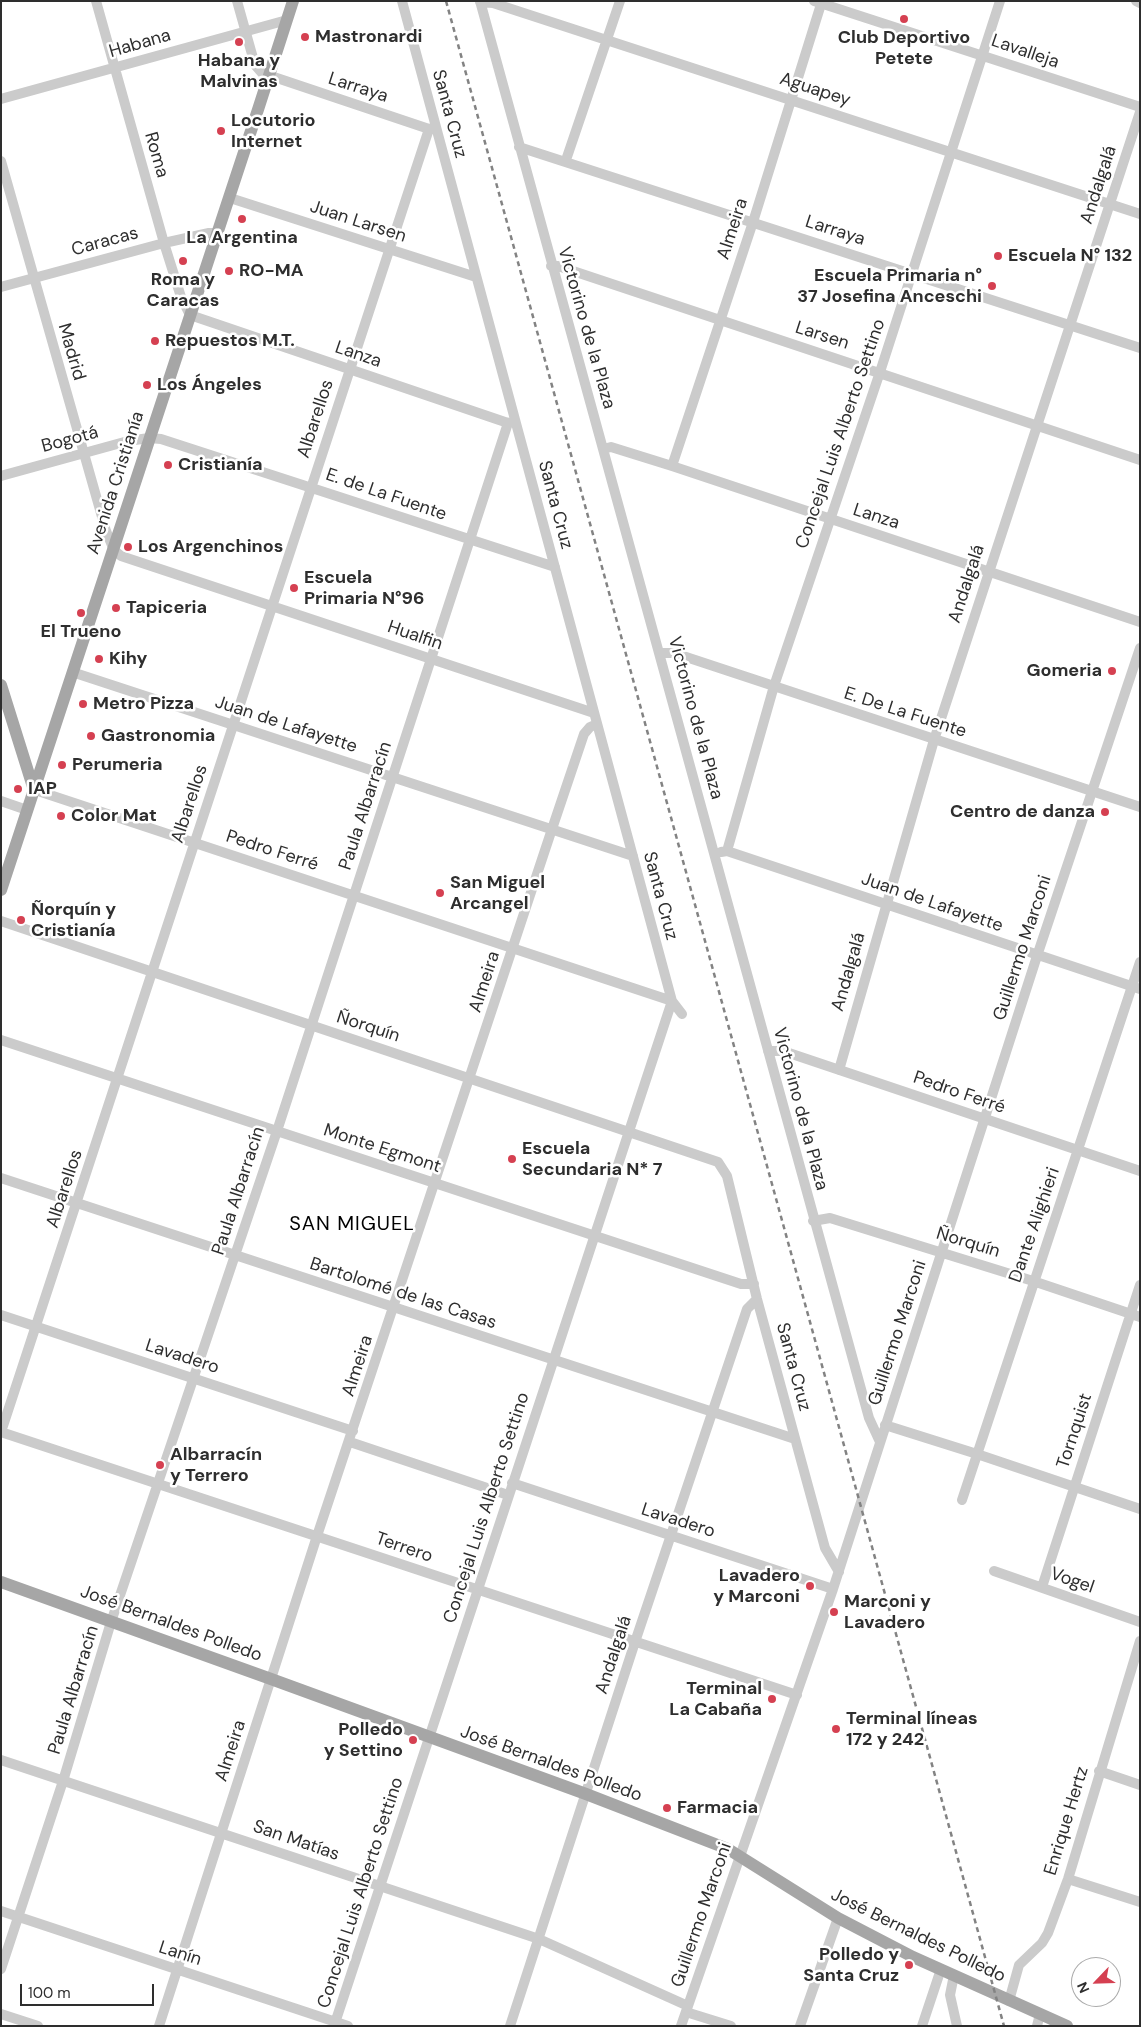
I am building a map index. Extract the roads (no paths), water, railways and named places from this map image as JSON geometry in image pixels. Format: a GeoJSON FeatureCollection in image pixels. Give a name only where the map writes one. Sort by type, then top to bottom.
{"type":"FeatureCollection","features":[{"type":"Feature","properties":{"kind":"main road","name":"Avenida Cristianía"},"geometry":{"type":"LineString","coordinates":[[1,890],[33,787],[114,550],[293,1]]}},
{"type":"Feature","properties":{"kind":"main road"},"geometry":{"type":"LineString","coordinates":[[1,685],[33,787]]}},
{"type":"Feature","properties":{"kind":"main road","name":"José Bernaldes Polledo"},"geometry":{"type":"LineString","coordinates":[[1,1582],[271,1678],[428,1738],[586,1794],[740,1856],[838,1918],[1009,2000],[1038,2020],[1067,2026]]}},
{"type":"Feature","properties":{"kind":"street","name":"Roma"},"geometry":{"type":"LineString","coordinates":[[96,1],[164,244],[181,298],[190,315]]}},
{"type":"Feature","properties":{"kind":"street"},"geometry":{"type":"LineString","coordinates":[[237,1],[255,65],[270,76]]}},
{"type":"Feature","properties":{"kind":"street","name":"Santa Cruz"},"geometry":{"type":"LineString","coordinates":[[402,1],[432,128],[476,277],[512,422],[555,567],[672,1001],[682,1014]]}},
{"type":"Feature","properties":{"kind":"street"},"geometry":{"type":"LineString","coordinates":[[566,160],[620,1]]}},
{"type":"Feature","properties":{"kind":"street","name":"Concejal Luis Alberto Settino"},"geometry":{"type":"LineString","coordinates":[[727,851],[774,686],[880,372],[1000,1]]}},
{"type":"Feature","properties":{"kind":"street"},"geometry":{"type":"LineString","coordinates":[[1136,1],[1140,3]]}},
{"type":"Feature","properties":{"kind":"street","name":"Aguapey"},"geometry":{"type":"LineString","coordinates":[[480,2],[492,3],[791,99],[1140,214]]}},
{"type":"Feature","properties":{"kind":"street","name":"Victorino de la Plaza"},"geometry":{"type":"LineString","coordinates":[[480,2],[551,266],[660,653],[814,1221],[869,1418],[880,1442]]}},
{"type":"Feature","properties":{"kind":"street","name":"Lavalleja"},"geometry":{"type":"LineString","coordinates":[[820,2],[982,54],[1140,108]]}},
{"type":"Feature","properties":{"kind":"street","name":"Almeira"},"geometry":{"type":"LineString","coordinates":[[672,466],[753,222],[820,2]]}},
{"type":"Feature","properties":{"kind":"street","name":"Habana"},"geometry":{"type":"LineString","coordinates":[[1,99],[287,20]]}},
{"type":"Feature","properties":{"kind":"street","name":"Larraya"},"geometry":{"type":"LineString","coordinates":[[270,76],[432,128]]}},
{"type":"Feature","properties":{"kind":"street","name":"Andalgalá"},"geometry":{"type":"LineString","coordinates":[[839,1070],[934,740],[988,570],[1140,112]]}},
{"type":"Feature","properties":{"kind":"street","name":"Albarellos"},"geometry":{"type":"LineString","coordinates":[[1,1432],[273,606],[349,369],[432,128]]}},
{"type":"Feature","properties":{"kind":"street","name":"Larraya"},"geometry":{"type":"LineString","coordinates":[[519,147],[566,160],[1140,348]]}},
{"type":"Feature","properties":{"kind":"street","name":"Madrid"},"geometry":{"type":"LineString","coordinates":[[1,161],[82,453],[106,531],[114,550]]}},
{"type":"Feature","properties":{"kind":"street","name":"Juan Larsen"},"geometry":{"type":"LineString","coordinates":[[230,198],[476,277]]}},
{"type":"Feature","properties":{"kind":"street","name":"Caracas"},"geometry":{"type":"LineString","coordinates":[[1,287],[164,244],[209,233],[218,233]]}},
{"type":"Feature","properties":{"kind":"street","name":"Larsen"},"geometry":{"type":"LineString","coordinates":[[551,266],[558,266],[880,372],[1140,460]]}},
{"type":"Feature","properties":{"kind":"street","name":"Lanza"},"geometry":{"type":"LineString","coordinates":[[190,315],[512,422]]}},
{"type":"Feature","properties":{"kind":"street","name":"Paula Albarracín"},"geometry":{"type":"LineString","coordinates":[[1,1969],[63,1781],[111,1622],[277,1131],[392,776],[512,422]]}},
{"type":"Feature","properties":{"kind":"street","name":"Bogotá"},"geometry":{"type":"LineString","coordinates":[[1,476],[82,453],[149,438]]}},
{"type":"Feature","properties":{"kind":"street","name":"E. de La Fuente"},"geometry":{"type":"LineString","coordinates":[[149,438],[162,439],[555,567]]}},
{"type":"Feature","properties":{"kind":"street","name":"Lanza"},"geometry":{"type":"LineString","coordinates":[[603,448],[611,447],[672,466],[1140,622]]}},
{"type":"Feature","properties":{"kind":"street","name":"Hualfin"},"geometry":{"type":"LineString","coordinates":[[114,550],[121,556],[594,713]]}},
{"type":"Feature","properties":{"kind":"street","name":"Guillermo Marconi"},"geometry":{"type":"LineString","coordinates":[[681,2026],[839,1572],[1037,956],[1140,648]]}},
{"type":"Feature","properties":{"kind":"street","name":"E. De La Fuente"},"geometry":{"type":"LineString","coordinates":[[660,653],[674,653],[1140,807]]}},
{"type":"Feature","properties":{"kind":"street","name":"Juan de Lafayette"},"geometry":{"type":"LineString","coordinates":[[72,672],[632,856]]}},
{"type":"Feature","properties":{"kind":"street","name":"Almeira"},"geometry":{"type":"LineString","coordinates":[[159,2026],[271,1678],[552,829],[584,734],[590,727],[597,724]]}},
{"type":"Feature","properties":{"kind":"street","name":"Pedro Ferré"},"geometry":{"type":"LineString","coordinates":[[33,787],[40,792],[672,1001]]}},
{"type":"Feature","properties":{"kind":"street"},"geometry":{"type":"LineString","coordinates":[[1,801],[27,810]]}},
{"type":"Feature","properties":{"kind":"street","name":"Juan de Lafayette"},"geometry":{"type":"LineString","coordinates":[[714,853],[727,851],[1037,956],[1136,987]]}},
{"type":"Feature","properties":{"kind":"street","name":"Ñorquín"},"geometry":{"type":"LineString","coordinates":[[1,921],[630,1130],[714,1159],[723,1166]]}},
{"type":"Feature","properties":{"kind":"street","name":"Dante Alighieri"},"geometry":{"type":"LineString","coordinates":[[962,1500],[1077,1150],[1136,987],[1140,962]]}},
{"type":"Feature","properties":{"kind":"street","name":"Concejal Luis Alberto Settino"},"geometry":{"type":"LineString","coordinates":[[335,2024],[552,1360],[672,1001]]}},
{"type":"Feature","properties":{"kind":"street","name":"Monte Egmont"},"geometry":{"type":"LineString","coordinates":[[1,1040],[741,1284],[754,1284]]}},
{"type":"Feature","properties":{"kind":"street","name":"Pedro Ferré"},"geometry":{"type":"LineString","coordinates":[[768,1051],[783,1051],[1140,1171]]}},
{"type":"Feature","properties":{"kind":"street","name":"Santa Cruz"},"geometry":{"type":"LineString","coordinates":[[723,1166],[825,1548],[839,1572]]}},
{"type":"Feature","properties":{"kind":"street","name":"Bartolomé de las Casas"},"geometry":{"type":"LineString","coordinates":[[1,1178],[394,1309],[795,1439]]}},
{"type":"Feature","properties":{"kind":"street","name":"Ñorquín"},"geometry":{"type":"LineString","coordinates":[[814,1221],[830,1218],[1033,1280],[1135,1315]]}},
{"type":"Feature","properties":{"kind":"street","name":"Tornquist"},"geometry":{"type":"LineString","coordinates":[[1042,1587],[1073,1487],[1135,1315],[1140,1285]]}},
{"type":"Feature","properties":{"kind":"street","name":"Andalgalá"},"geometry":{"type":"LineString","coordinates":[[510,2026],[634,1642],[748,1309],[757,1299]]}},
{"type":"Feature","properties":{"kind":"street","name":"Lavadero"},"geometry":{"type":"LineString","coordinates":[[1,1315],[353,1431]]}},
{"type":"Feature","properties":{"kind":"street"},"geometry":{"type":"LineString","coordinates":[[885,1426],[978,1454],[1140,1509]]}},
{"type":"Feature","properties":{"kind":"street","name":"Terrero"},"geometry":{"type":"LineString","coordinates":[[1,1432],[796,1695]]}},
{"type":"Feature","properties":{"kind":"street"},"geometry":{"type":"LineString","coordinates":[[350,1442],[508,1495]]}},
{"type":"Feature","properties":{"kind":"street","name":"Lavadero"},"geometry":{"type":"LineString","coordinates":[[512,1483],[833,1589]]}},
{"type":"Feature","properties":{"kind":"street","name":"Vogel"},"geometry":{"type":"LineString","coordinates":[[994,1571],[1139,1618]]}},
{"type":"Feature","properties":{"kind":"street","name":"Enrique Hertz"},"geometry":{"type":"LineString","coordinates":[[1009,2000],[1019,1965],[1042,1943],[1048,1933],[1068,1879],[1099,1771],[1140,1641]]}},
{"type":"Feature","properties":{"kind":"street","name":"San Matías"},"geometry":{"type":"LineString","coordinates":[[1,1760],[222,1832],[380,1888],[539,1939],[687,2009],[731,2026]]}},
{"type":"Feature","properties":{"kind":"street"},"geometry":{"type":"LineString","coordinates":[[1099,1771],[1140,1784]]}},
{"type":"Feature","properties":{"kind":"street"},"geometry":{"type":"LineString","coordinates":[[1068,1879],[1140,1902]]}},
{"type":"Feature","properties":{"kind":"street","name":"Lanín"},"geometry":{"type":"LineString","coordinates":[[1,1911],[335,2024],[348,2026]]}},
{"type":"Feature","properties":{"kind":"street"},"geometry":{"type":"LineString","coordinates":[[800,2026],[838,1918]]}},
{"type":"Feature","properties":{"kind":"street"},"geometry":{"type":"LineString","coordinates":[[922,2026],[941,1969]]}},
{"type":"Feature","properties":{"kind":"street"},"geometry":{"type":"LineString","coordinates":[[954,1975],[950,1995],[957,2026]]}},
{"type":"Feature","properties":{"kind":"street"},"geometry":{"type":"LineString","coordinates":[[1,2014],[38,2026]]}},
{"type":"Feature","properties":{"kind":"railway"},"geometry":{"type":"LineString","coordinates":[[446,1],[1004,2026]]}},
{"type":"Feature","properties":{"kind":"place","name":"Club Deportivo Petete"},"geometry":{"type":"Point","coordinates":[904,19]}},
{"type":"Feature","properties":{"kind":"place","name":"Mastronardi"},"geometry":{"type":"Point","coordinates":[305,37]}},
{"type":"Feature","properties":{"kind":"place","name":"Habana y Malvinas"},"geometry":{"type":"Point","coordinates":[239,42]}},
{"type":"Feature","properties":{"kind":"place","name":"Locutorio Internet"},"geometry":{"type":"Point","coordinates":[221,131]}},
{"type":"Feature","properties":{"kind":"place","name":"La Argentina"},"geometry":{"type":"Point","coordinates":[242,219]}},
{"type":"Feature","properties":{"kind":"place","name":"Escuela N° 132"},"geometry":{"type":"Point","coordinates":[998,256]}},
{"type":"Feature","properties":{"kind":"place","name":"Roma y Caracas"},"geometry":{"type":"Point","coordinates":[183,261]}},
{"type":"Feature","properties":{"kind":"place","name":"RO-MA"},"geometry":{"type":"Point","coordinates":[229,271]}},
{"type":"Feature","properties":{"kind":"place","name":"Escuela Primaria n° 37 Josefina Anceschi"},"geometry":{"type":"Point","coordinates":[992,286]}},
{"type":"Feature","properties":{"kind":"place","name":"Repuestos M.T."},"geometry":{"type":"Point","coordinates":[155,341]}},
{"type":"Feature","properties":{"kind":"place","name":"Los Ángeles"},"geometry":{"type":"Point","coordinates":[147,385]}},
{"type":"Feature","properties":{"kind":"place","name":"Cristianía"},"geometry":{"type":"Point","coordinates":[168,465]}},
{"type":"Feature","properties":{"kind":"place","name":"Los Argenchinos"},"geometry":{"type":"Point","coordinates":[128,547]}},
{"type":"Feature","properties":{"kind":"place","name":"Escuela Primaria N°96"},"geometry":{"type":"Point","coordinates":[294,588]}},
{"type":"Feature","properties":{"kind":"place","name":"Tapiceria"},"geometry":{"type":"Point","coordinates":[116,608]}},
{"type":"Feature","properties":{"kind":"place","name":"El Trueno"},"geometry":{"type":"Point","coordinates":[81,613]}},
{"type":"Feature","properties":{"kind":"place","name":"Kihy"},"geometry":{"type":"Point","coordinates":[99,659]}},
{"type":"Feature","properties":{"kind":"place","name":"Gomeria"},"geometry":{"type":"Point","coordinates":[1112,671]}},
{"type":"Feature","properties":{"kind":"place","name":"Metro Pizza"},"geometry":{"type":"Point","coordinates":[83,704]}},
{"type":"Feature","properties":{"kind":"place","name":"Gastronomia"},"geometry":{"type":"Point","coordinates":[91,736]}},
{"type":"Feature","properties":{"kind":"place","name":"Perumeria"},"geometry":{"type":"Point","coordinates":[62,765]}},
{"type":"Feature","properties":{"kind":"place","name":"IAP"},"geometry":{"type":"Point","coordinates":[18,789]}},
{"type":"Feature","properties":{"kind":"place","name":"Centro de danza"},"geometry":{"type":"Point","coordinates":[1105,812]}},
{"type":"Feature","properties":{"kind":"place","name":"Color Mat"},"geometry":{"type":"Point","coordinates":[61,816]}},
{"type":"Feature","properties":{"kind":"place","name":"San Miguel Arcangel"},"geometry":{"type":"Point","coordinates":[440,893]}},
{"type":"Feature","properties":{"kind":"place","name":"Ñorquín y Cristianía"},"geometry":{"type":"Point","coordinates":[21,920]}},
{"type":"Feature","properties":{"kind":"place","name":"Escuela Secundaria N* 7"},"geometry":{"type":"Point","coordinates":[512,1159]}},
{"type":"Feature","properties":{"kind":"place","name":"Albarracín y Terrero"},"geometry":{"type":"Point","coordinates":[160,1465]}},
{"type":"Feature","properties":{"kind":"place","name":"Lavadero y Marconi"},"geometry":{"type":"Point","coordinates":[810,1586]}},
{"type":"Feature","properties":{"kind":"place","name":"Marconi y Lavadero"},"geometry":{"type":"Point","coordinates":[834,1612]}},
{"type":"Feature","properties":{"kind":"place","name":"Terminal La Cabaña"},"geometry":{"type":"Point","coordinates":[772,1699]}},
{"type":"Feature","properties":{"kind":"place","name":"Terminal líneas 172 y 242"},"geometry":{"type":"Point","coordinates":[836,1729]}},
{"type":"Feature","properties":{"kind":"place","name":"Polledo y Settino"},"geometry":{"type":"Point","coordinates":[413,1740]}},
{"type":"Feature","properties":{"kind":"place","name":"Farmacia"},"geometry":{"type":"Point","coordinates":[667,1808]}},
{"type":"Feature","properties":{"kind":"place","name":"Polledo y Santa Cruz"},"geometry":{"type":"Point","coordinates":[909,1965]}},
{"type":"Feature","properties":{"kind":"district","name":"SAN MIGUEL"},"geometry":{"type":"Point","coordinates":[352,1225]}}]}
